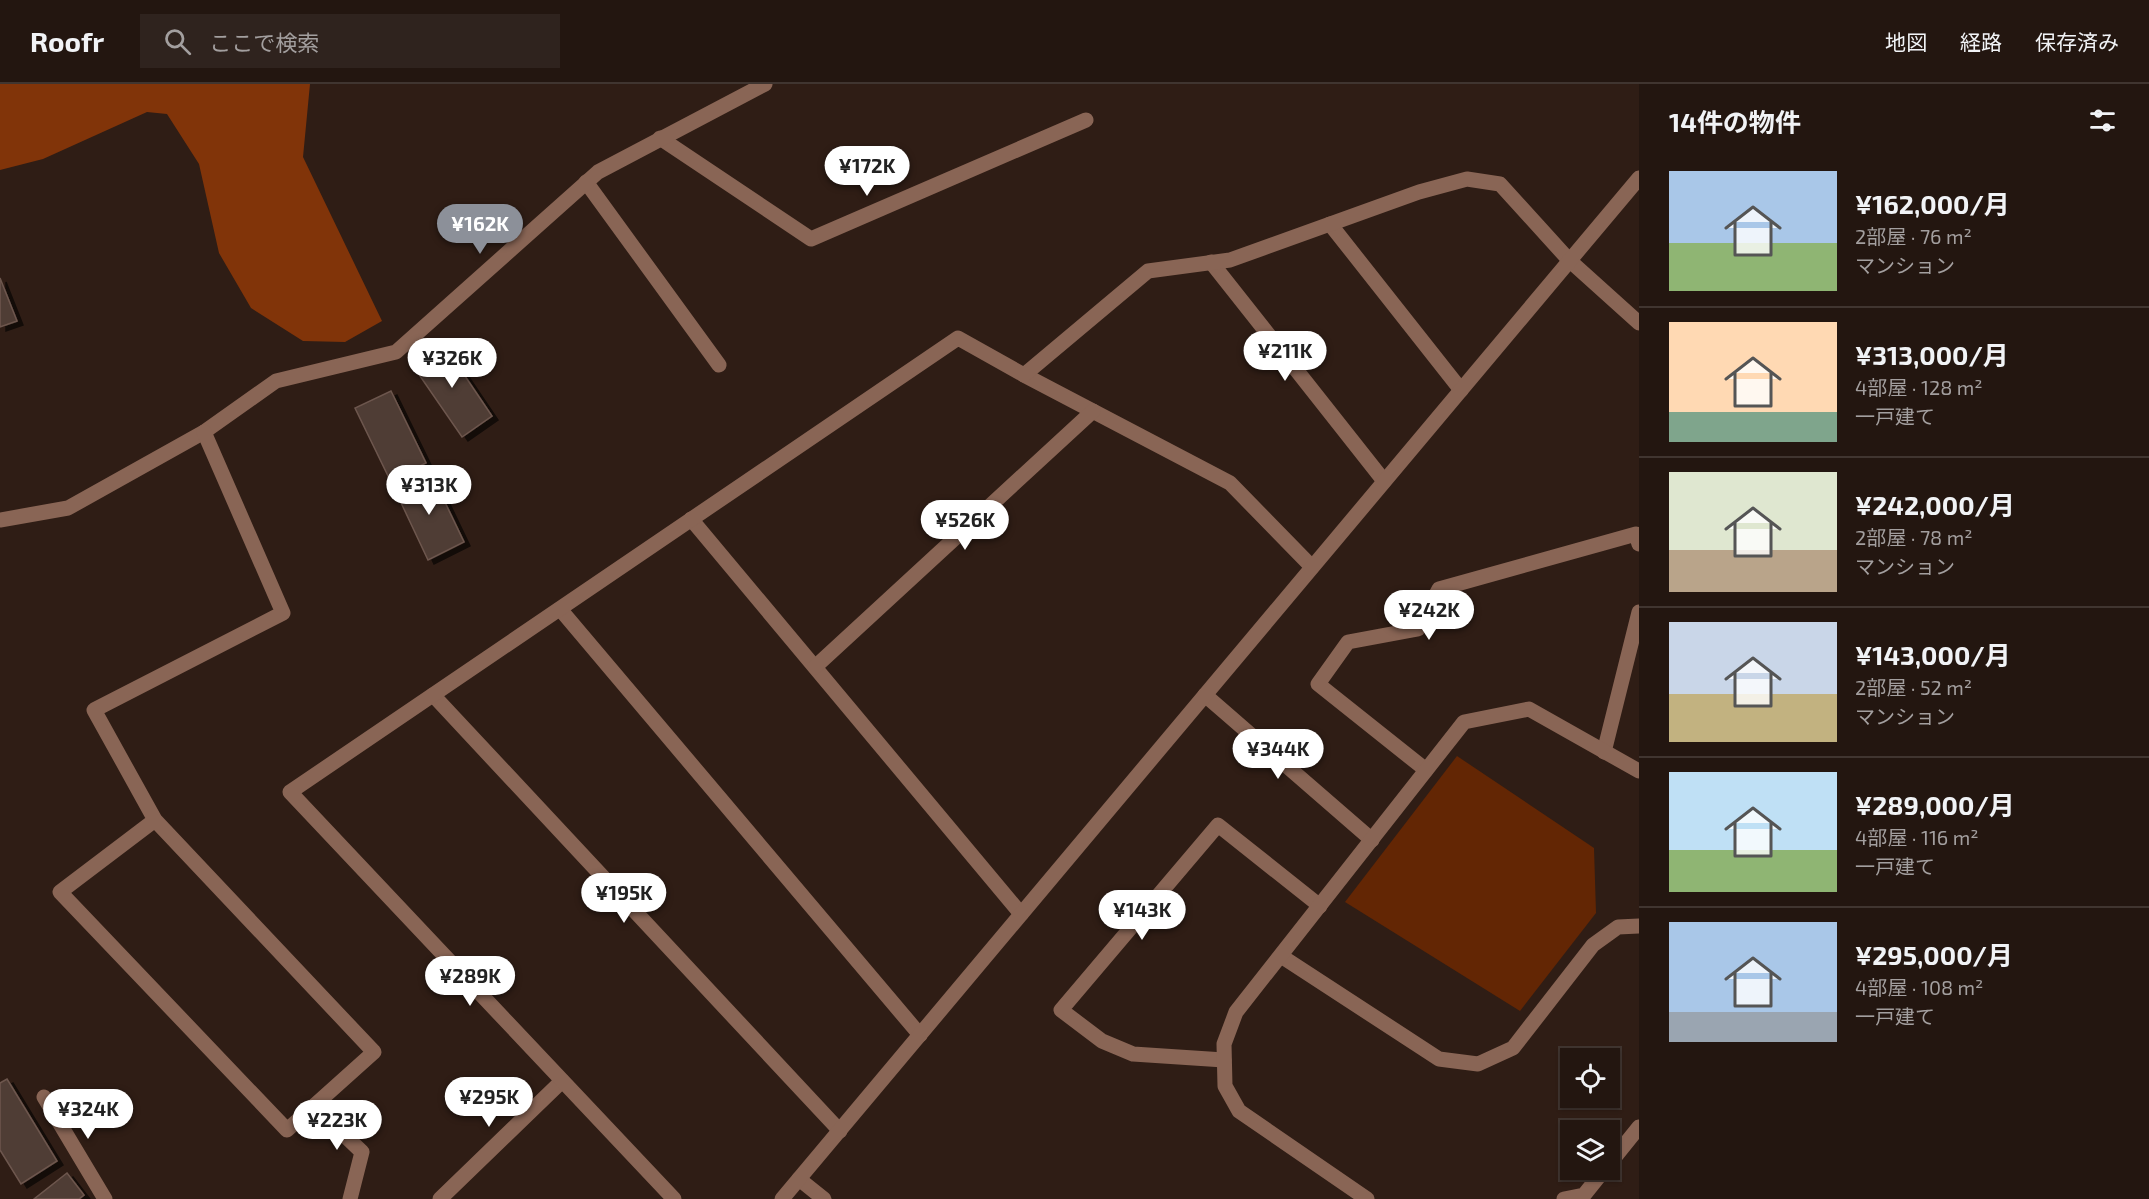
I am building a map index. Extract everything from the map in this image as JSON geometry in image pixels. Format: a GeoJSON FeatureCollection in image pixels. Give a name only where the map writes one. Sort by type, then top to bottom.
{"type":"FeatureCollection","features":[{"type":"Feature","properties":{"kind":"street"},"geometry":{"type":"LineString","coordinates":[[0,520],[68,508],[204,432],[276,381],[396,352],[597,172],[765,84]]}},
{"type":"Feature","properties":{"kind":"street"},"geometry":{"type":"LineString","coordinates":[[660,138],[811,239],[1086,120]]}},
{"type":"Feature","properties":{"kind":"street"},"geometry":{"type":"LineString","coordinates":[[782,1199],[1639,178]]}},
{"type":"Feature","properties":{"kind":"street"},"geometry":{"type":"LineString","coordinates":[[1024,375],[1148,271],[1230,260],[1419,192],[1467,179],[1500,184],[1569,260],[1639,322]]}},
{"type":"Feature","properties":{"kind":"street"},"geometry":{"type":"LineString","coordinates":[[586,182],[718,365]]}},
{"type":"Feature","properties":{"kind":"street"},"geometry":{"type":"LineString","coordinates":[[1330,224],[1461,390]]}},
{"type":"Feature","properties":{"kind":"street"},"geometry":{"type":"LineString","coordinates":[[1211,262],[1384,481]]}},
{"type":"Feature","properties":{"kind":"street"},"geometry":{"type":"LineString","coordinates":[[674,1199],[290,792],[958,338],[1230,483],[1312,567]]}},
{"type":"Feature","properties":{"kind":"street"},"geometry":{"type":"LineString","coordinates":[[815,667],[1093,411]]}},
{"type":"Feature","properties":{"kind":"street"},"geometry":{"type":"LineString","coordinates":[[155,820],[60,892],[287,1130],[374,1052],[155,820],[94,710],[283,613],[204,432]]}},
{"type":"Feature","properties":{"kind":"street"},"geometry":{"type":"LineString","coordinates":[[691,519],[1021,914]]}},
{"type":"Feature","properties":{"kind":"street"},"geometry":{"type":"LineString","coordinates":[[1426,770],[1318,684],[1347,642],[1418,629],[1439,589],[1636,534],[1639,544]]}},
{"type":"Feature","properties":{"kind":"street"},"geometry":{"type":"LineString","coordinates":[[560,609],[920,1035]]}},
{"type":"Feature","properties":{"kind":"street"},"geometry":{"type":"LineString","coordinates":[[1604,752],[1639,612]]}},
{"type":"Feature","properties":{"kind":"street"},"geometry":{"type":"LineString","coordinates":[[433,695],[840,1131]]}},
{"type":"Feature","properties":{"kind":"street"},"geometry":{"type":"LineString","coordinates":[[1205,695],[1372,840]]}},
{"type":"Feature","properties":{"kind":"street"},"geometry":{"type":"LineString","coordinates":[[1367,1199],[1239,1111],[1225,1086],[1224,1060],[1224,1044],[1236,1012],[1464,722],[1529,710],[1639,771]]}},
{"type":"Feature","properties":{"kind":"street"},"geometry":{"type":"LineString","coordinates":[[1224,1060],[1133,1054],[1102,1041],[1061,1010],[1218,825],[1320,906]]}},
{"type":"Feature","properties":{"kind":"street"},"geometry":{"type":"LineString","coordinates":[[1281,956],[1438,1059],[1478,1064],[1513,1048],[1593,945],[1618,927],[1639,926]]}},
{"type":"Feature","properties":{"kind":"street"},"geometry":{"type":"LineString","coordinates":[[440,1199],[562,1081]]}},
{"type":"Feature","properties":{"kind":"street"},"geometry":{"type":"LineString","coordinates":[[44,1097],[105,1199]]}},
{"type":"Feature","properties":{"kind":"street"},"geometry":{"type":"LineString","coordinates":[[314,1106],[362,1152],[350,1199]]}},
{"type":"Feature","properties":{"kind":"street"},"geometry":{"type":"LineString","coordinates":[[1620,1151],[1639,1127]]}},
{"type":"Feature","properties":{"kind":"street"},"geometry":{"type":"LineString","coordinates":[[799,1179],[824,1199]]}},
{"type":"Feature","properties":{"kind":"street"},"geometry":{"type":"LineString","coordinates":[[1564,1199],[1586,1197],[1597,1180]]}},
{"type":"Feature","properties":{"kind":"shaded area"},"geometry":{"type":"Polygon","coordinates":[[[0,84],[310,84],[303,157],[382,321],[345,342],[303,341],[251,308],[219,253],[199,164],[167,114],[147,112],[43,159],[0,170],[0,84]]]}},
{"type":"Feature","properties":{"kind":"shaded area"},"geometry":{"type":"Polygon","coordinates":[[[1457,756],[1594,848],[1596,913],[1520,1011],[1345,902],[1457,756]]]}},
{"type":"Feature","properties":{"kind":"building"},"geometry":{"type":"Polygon","coordinates":[[[0,278],[17,321],[0,327],[0,278]]]}},
{"type":"Feature","properties":{"kind":"building"},"geometry":{"type":"Polygon","coordinates":[[[442,342],[492,416],[462,437],[411,363],[442,342]]]}},
{"type":"Feature","properties":{"kind":"building"},"geometry":{"type":"Polygon","coordinates":[[[391,391],[426,463],[390,480],[355,408],[391,391]]]}},
{"type":"Feature","properties":{"kind":"building"},"geometry":{"type":"Polygon","coordinates":[[[431,473],[464,542],[428,560],[395,490],[431,473]]]}},
{"type":"Feature","properties":{"kind":"building"},"geometry":{"type":"Polygon","coordinates":[[[7,1079],[57,1161],[21,1184],[0,1150],[0,1083],[7,1079]]]}},
{"type":"Feature","properties":{"kind":"building"},"geometry":{"type":"Polygon","coordinates":[[[67,1173],[84,1195],[79,1199],[34,1199],[67,1173]]]}}]}
